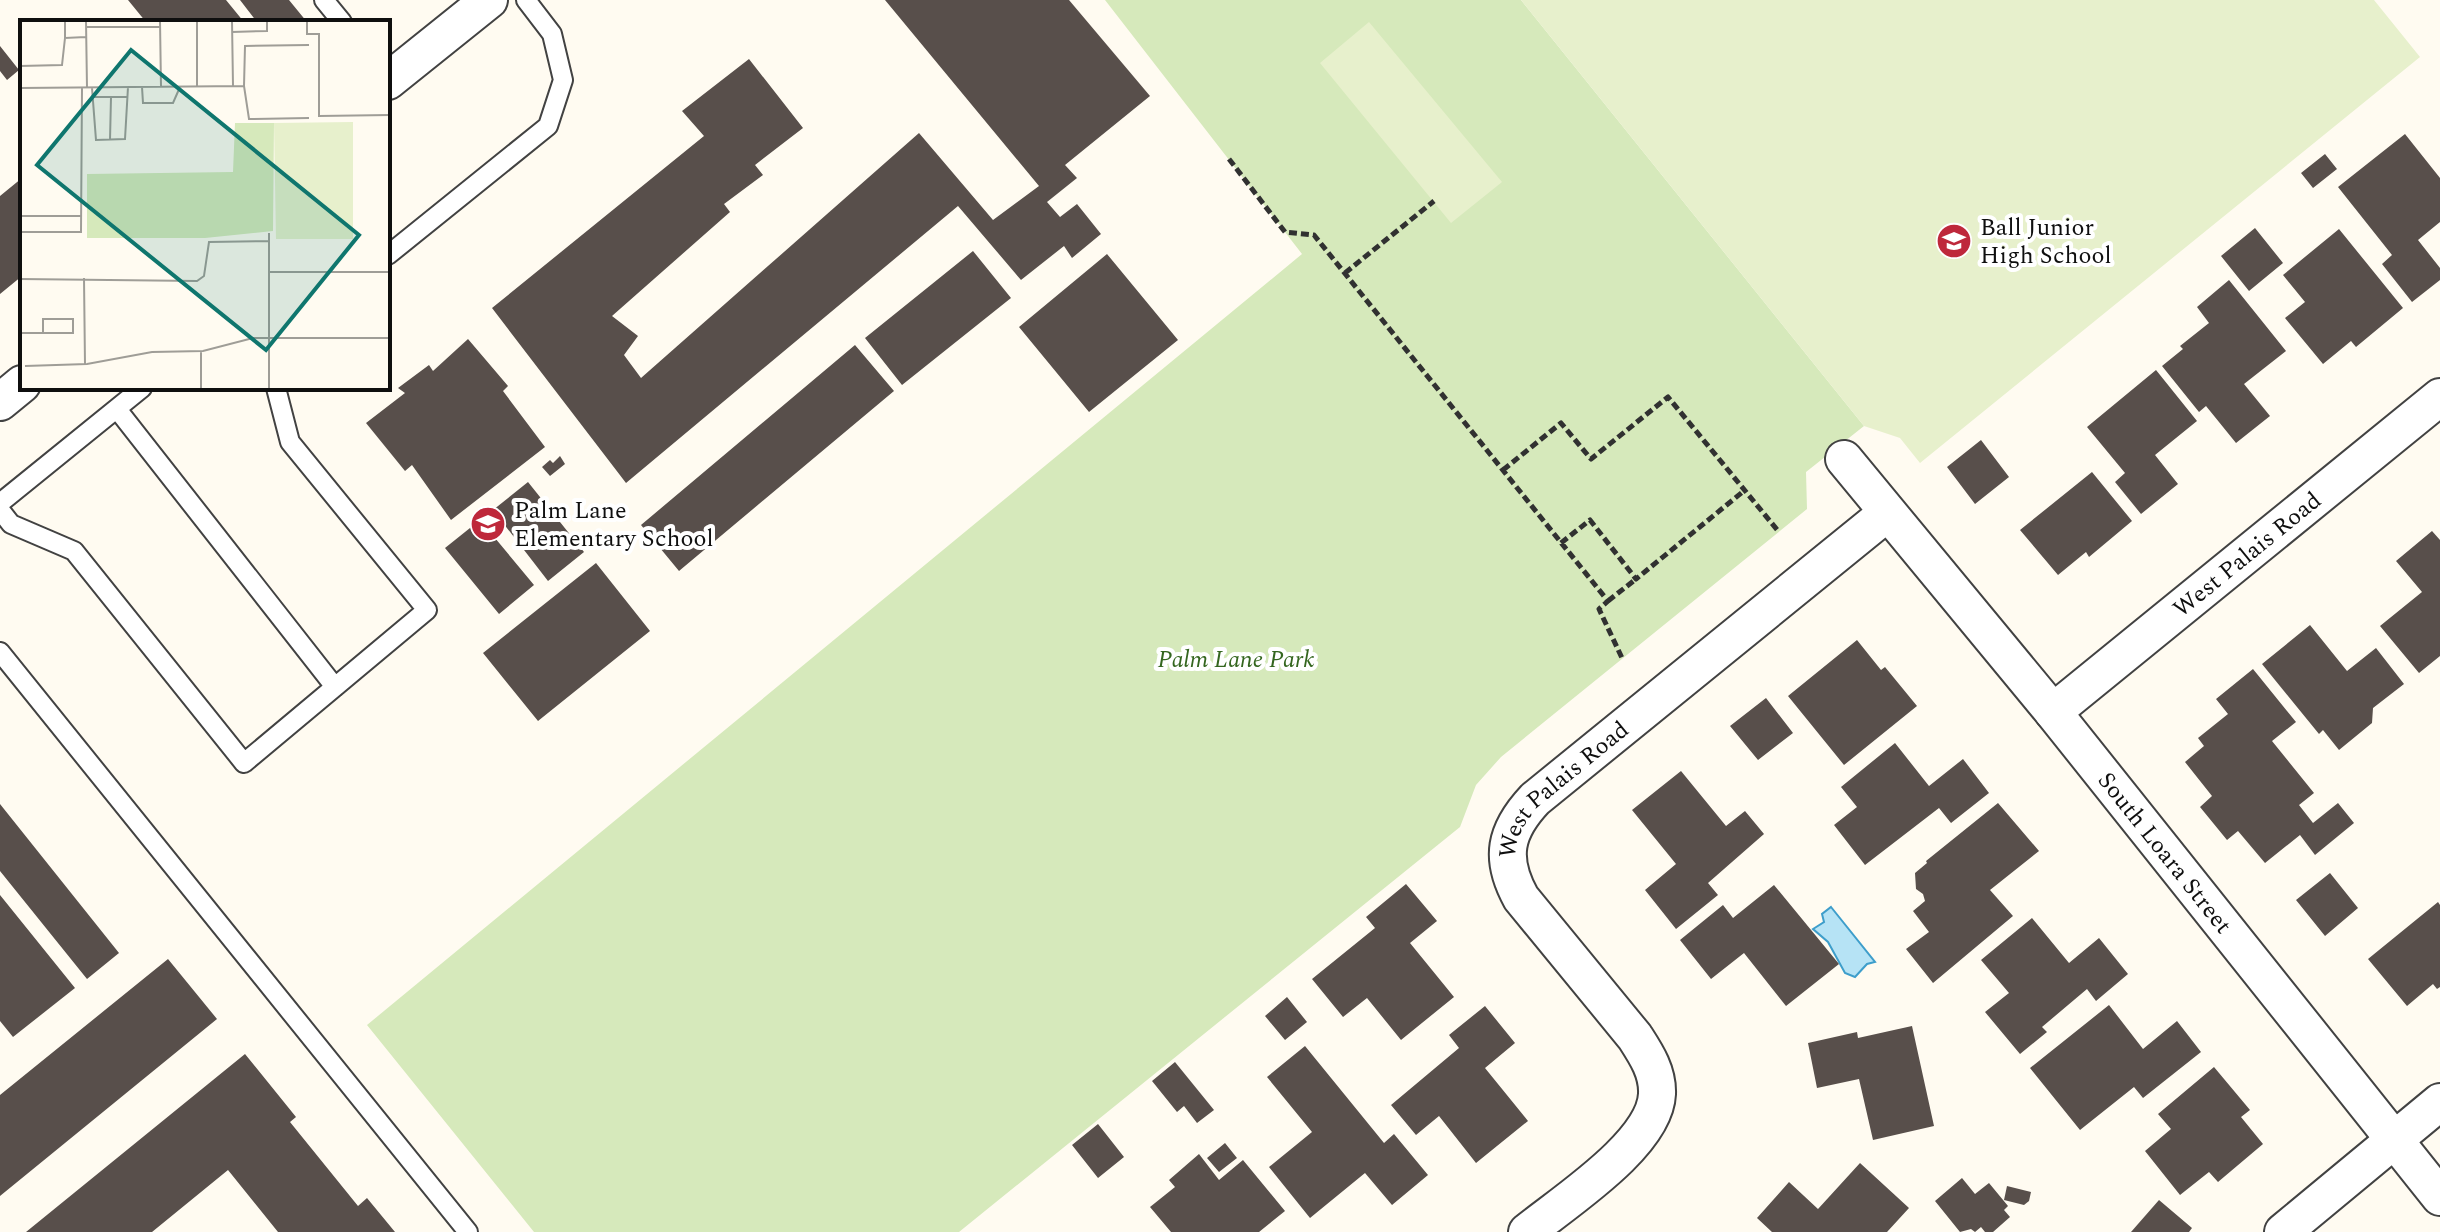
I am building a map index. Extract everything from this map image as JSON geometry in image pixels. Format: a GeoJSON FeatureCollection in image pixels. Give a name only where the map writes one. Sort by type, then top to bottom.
{"type":"FeatureCollection","features":[{"type":"Feature","properties":{"kind":"street"},"geometry":{"type":"LineString","coordinates":[[390,78],[489,0]]}},
{"type":"Feature","properties":{"kind":"street"},"geometry":{"type":"LineString","coordinates":[[0,402],[20,386]]}},
{"type":"Feature","properties":{"kind":"street","name":"West Palais Road"},"geometry":{"type":"LineString","coordinates":[[2053,712],[2440,397]]}},
{"type":"Feature","properties":{"kind":"street","name":"South Loara Street"},"geometry":{"type":"LineString","coordinates":[[1844,459],[2053,712],[2440,1197]]}},
{"type":"Feature","properties":{"kind":"street","name":"West Palais Road"},"geometry":{"type":"LineString","coordinates":[[1527,1232],[1632,1146],[1655,1111],[1658,1093],[1655,1075],[1641,1047],[1521,898],[1508,862],[1512,830],[1521,813],[1535,799],[1887,513]]}},
{"type":"Feature","properties":{"kind":"street"},"geometry":{"type":"LineString","coordinates":[[2283,1232],[2440,1102]]}},
{"type":"Feature","properties":{"kind":"lane"},"geometry":{"type":"LineString","coordinates":[[324,0],[340,20]]}},
{"type":"Feature","properties":{"kind":"lane"},"geometry":{"type":"LineString","coordinates":[[390,253],[548,126],[563,80],[552,34],[526,0]]}},
{"type":"Feature","properties":{"kind":"lane"},"geometry":{"type":"LineString","coordinates":[[0,503],[140,390]]}},
{"type":"Feature","properties":{"kind":"lane"},"geometry":{"type":"LineString","coordinates":[[0,510],[11,524],[74,551],[244,763],[427,610],[290,442],[277,390]]}},
{"type":"Feature","properties":{"kind":"lane"},"geometry":{"type":"LineString","coordinates":[[117,409],[335,687]]}},
{"type":"Feature","properties":{"kind":"lane"},"geometry":{"type":"LineString","coordinates":[[0,652],[468,1232]]}},
{"type":"Feature","properties":{"kind":"path"},"geometry":{"type":"LineString","coordinates":[[1229,159],[1285,232],[1314,235],[1608,601]]}},
{"type":"Feature","properties":{"kind":"path"},"geometry":{"type":"LineString","coordinates":[[1345,273],[1434,201]]}},
{"type":"Feature","properties":{"kind":"path"},"geometry":{"type":"LineString","coordinates":[[1503,470],[1561,423],[1591,459],[1668,397],[1779,532]]}},
{"type":"Feature","properties":{"kind":"path"},"geometry":{"type":"LineString","coordinates":[[1622,658],[1599,609],[1745,490]]}},
{"type":"Feature","properties":{"kind":"path"},"geometry":{"type":"LineString","coordinates":[[1561,543],[1590,520],[1636,579]]}},
{"type":"Feature","properties":{"kind":"green space","name":"Palm Lane Park"},"geometry":{"type":"Polygon","coordinates":[[[1105,0],[1521,0],[1864,426],[1806,472],[1807,509],[1501,757],[1476,785],[1460,827],[959,1232],[534,1232],[367,1025],[1302,254],[1105,0]]]}},
{"type":"Feature","properties":{"kind":"green space","name":"Ball Junior High School"},"geometry":{"type":"Polygon","coordinates":[[[1521,0],[2374,0],[2420,57],[1920,463],[1900,438],[1864,426],[1521,0]]]}},
{"type":"Feature","properties":{"kind":"green space"},"geometry":{"type":"Polygon","coordinates":[[[1369,22],[1502,182],[1451,223],[1320,63],[1369,22]]]}},
{"type":"Feature","properties":{"kind":"water"},"geometry":{"type":"Polygon","coordinates":[[[1831,907],[1875,962],[1867,964],[1855,977],[1845,973],[1828,942],[1813,929],[1824,922],[1822,914],[1831,907]]]}},
{"type":"Feature","properties":{"kind":"building"},"geometry":{"type":"Polygon","coordinates":[[[128,0],[226,0],[242,20],[144,20],[128,0]]]}},
{"type":"Feature","properties":{"kind":"building"},"geometry":{"type":"Polygon","coordinates":[[[240,0],[289,0],[305,20],[255,20],[240,0]]]}},
{"type":"Feature","properties":{"kind":"building"},"geometry":{"type":"Polygon","coordinates":[[[885,0],[1069,0],[1150,96],[1065,165],[1077,178],[1047,202],[1060,217],[1077,204],[1101,234],[1072,258],[1064,246],[1021,280],[958,206],[626,483],[492,308],[704,136],[682,111],[749,59],[803,128],[755,165],[763,175],[724,204],[730,212],[612,316],[638,336],[624,355],[641,378],[919,133],[993,220],[1039,186],[885,0]]]}},
{"type":"Feature","properties":{"kind":"building"},"geometry":{"type":"Polygon","coordinates":[[[0,46],[19,70],[7,80],[0,71],[0,46]]]}},
{"type":"Feature","properties":{"kind":"building"},"geometry":{"type":"Polygon","coordinates":[[[2405,134],[2440,178],[2440,222],[2418,240],[2440,268],[2440,280],[2412,302],[2382,264],[2392,255],[2338,187],[2405,134]]]}},
{"type":"Feature","properties":{"kind":"building"},"geometry":{"type":"Polygon","coordinates":[[[2325,154],[2337,169],[2313,188],[2301,173],[2325,154]]]}},
{"type":"Feature","properties":{"kind":"building"},"geometry":{"type":"Polygon","coordinates":[[[20,180],[20,278],[0,294],[0,196],[20,180]]]}},
{"type":"Feature","properties":{"kind":"building"},"geometry":{"type":"Polygon","coordinates":[[[2255,228],[2283,263],[2249,291],[2221,256],[2255,228]]]}},
{"type":"Feature","properties":{"kind":"building"},"geometry":{"type":"Polygon","coordinates":[[[2339,229],[2403,308],[2356,347],[2351,341],[2323,364],[2285,318],[2305,302],[2283,275],[2339,229]]]}},
{"type":"Feature","properties":{"kind":"building"},"geometry":{"type":"Polygon","coordinates":[[[973,251],[1011,298],[902,385],[865,338],[973,251]]]}},
{"type":"Feature","properties":{"kind":"building"},"geometry":{"type":"Polygon","coordinates":[[[1107,254],[1178,340],[1089,412],[1019,327],[1107,254]]]}},
{"type":"Feature","properties":{"kind":"building"},"geometry":{"type":"Polygon","coordinates":[[[2229,280],[2286,351],[2244,384],[2270,416],[2236,443],[2206,406],[2199,412],[2162,366],[2183,349],[2180,346],[2209,323],[2197,307],[2229,280]]]}},
{"type":"Feature","properties":{"kind":"building"},"geometry":{"type":"Polygon","coordinates":[[[468,339],[508,386],[503,391],[545,447],[451,520],[412,465],[405,471],[366,423],[405,393],[398,388],[429,365],[433,371],[468,339]]]}},
{"type":"Feature","properties":{"kind":"building"},"geometry":{"type":"Polygon","coordinates":[[[855,345],[894,391],[679,571],[641,525],[855,345]]]}},
{"type":"Feature","properties":{"kind":"building"},"geometry":{"type":"Polygon","coordinates":[[[2156,370],[2197,421],[2155,455],[2178,484],[2141,514],[2115,482],[2125,473],[2087,427],[2156,370]]]}},
{"type":"Feature","properties":{"kind":"building"},"geometry":{"type":"Polygon","coordinates":[[[1981,440],[2009,477],[1975,504],[1947,467],[1981,440]]]}},
{"type":"Feature","properties":{"kind":"building"},"geometry":{"type":"Polygon","coordinates":[[[560,456],[565,464],[550,476],[542,467],[560,456]]]}},
{"type":"Feature","properties":{"kind":"building"},"geometry":{"type":"Polygon","coordinates":[[[2092,472],[2132,521],[2089,557],[2086,552],[2058,575],[2020,530],[2092,472]]]}},
{"type":"Feature","properties":{"kind":"building"},"geometry":{"type":"Polygon","coordinates":[[[528,482],[584,552],[548,581],[493,510],[528,482]]]}},
{"type":"Feature","properties":{"kind":"building"},"geometry":{"type":"Polygon","coordinates":[[[480,520],[534,585],[499,614],[445,548],[480,520]]]}},
{"type":"Feature","properties":{"kind":"building"},"geometry":{"type":"Polygon","coordinates":[[[2432,531],[2440,540],[2440,656],[2419,673],[2380,626],[2422,592],[2396,561],[2432,531]]]}},
{"type":"Feature","properties":{"kind":"building"},"geometry":{"type":"Polygon","coordinates":[[[596,563],[650,631],[538,721],[483,653],[596,563]]]}},
{"type":"Feature","properties":{"kind":"building"},"geometry":{"type":"Polygon","coordinates":[[[2310,625],[2347,671],[2376,648],[2404,684],[2373,708],[2372,723],[2339,750],[2323,730],[2319,734],[2262,664],[2310,625]]]}},
{"type":"Feature","properties":{"kind":"building"},"geometry":{"type":"Polygon","coordinates":[[[1857,640],[1881,670],[1885,667],[1917,706],[1844,765],[1788,696],[1857,640]]]}},
{"type":"Feature","properties":{"kind":"building"},"geometry":{"type":"Polygon","coordinates":[[[2253,669],[2296,722],[2272,741],[2314,793],[2299,805],[2313,823],[2338,803],[2354,823],[2315,855],[2300,835],[2265,863],[2238,831],[2227,840],[2200,807],[2212,796],[2185,762],[2204,746],[2198,738],[2228,714],[2216,699],[2253,669]]]}},
{"type":"Feature","properties":{"kind":"building"},"geometry":{"type":"Polygon","coordinates":[[[1766,698],[1793,733],[1758,760],[1730,726],[1766,698]]]}},
{"type":"Feature","properties":{"kind":"building"},"geometry":{"type":"Polygon","coordinates":[[[1895,743],[1929,786],[1963,759],[1989,793],[1951,823],[1939,808],[1865,865],[1834,825],[1857,807],[1841,787],[1895,743]]]}},
{"type":"Feature","properties":{"kind":"building"},"geometry":{"type":"Polygon","coordinates":[[[1681,771],[1726,826],[1745,811],[1764,834],[1708,883],[1718,895],[1676,929],[1645,890],[1676,864],[1632,810],[1681,771]]]}},
{"type":"Feature","properties":{"kind":"building"},"geometry":{"type":"Polygon","coordinates":[[[1998,803],[2039,851],[1990,890],[2013,916],[1933,983],[1906,949],[1929,932],[1913,911],[1925,901],[1923,894],[1916,889],[1915,873],[1998,803]]]}},
{"type":"Feature","properties":{"kind":"building"},"geometry":{"type":"Polygon","coordinates":[[[0,804],[119,953],[87,979],[0,871],[0,804]]]}},
{"type":"Feature","properties":{"kind":"building"},"geometry":{"type":"Polygon","coordinates":[[[2330,873],[2358,908],[2325,936],[2296,900],[2330,873]]]}},
{"type":"Feature","properties":{"kind":"building"},"geometry":{"type":"Polygon","coordinates":[[[1406,884],[1437,921],[1410,943],[1454,997],[1401,1040],[1367,998],[1343,1017],[1312,979],[1375,928],[1366,917],[1406,884]]]}},
{"type":"Feature","properties":{"kind":"building"},"geometry":{"type":"Polygon","coordinates":[[[1774,885],[1839,964],[1786,1006],[1744,953],[1711,979],[1680,940],[1723,905],[1733,918],[1774,885]]]}},
{"type":"Feature","properties":{"kind":"building"},"geometry":{"type":"Polygon","coordinates":[[[0,895],[75,988],[13,1037],[0,1021],[0,895]]]}},
{"type":"Feature","properties":{"kind":"building"},"geometry":{"type":"Polygon","coordinates":[[[2438,902],[2440,987],[2437,989],[2433,984],[2407,1006],[2368,959],[2438,902]]]}},
{"type":"Feature","properties":{"kind":"building"},"geometry":{"type":"Polygon","coordinates":[[[2032,918],[2069,963],[2099,938],[2128,974],[2096,1001],[2087,989],[2042,1027],[2047,1032],[2020,1054],[1985,1012],[2009,993],[1981,960],[2032,918]]]}},
{"type":"Feature","properties":{"kind":"building"},"geometry":{"type":"Polygon","coordinates":[[[168,959],[217,1019],[0,1196],[0,1095],[168,959]]]}},
{"type":"Feature","properties":{"kind":"building"},"geometry":{"type":"Polygon","coordinates":[[[1287,997],[1307,1022],[1285,1040],[1265,1016],[1287,997]]]}},
{"type":"Feature","properties":{"kind":"building"},"geometry":{"type":"Polygon","coordinates":[[[2109,1005],[2143,1049],[2177,1021],[2201,1052],[2143,1098],[2134,1087],[2080,1130],[2030,1068],[2109,1005]]]}},
{"type":"Feature","properties":{"kind":"building"},"geometry":{"type":"Polygon","coordinates":[[[1485,1006],[1515,1043],[1485,1068],[1528,1121],[1476,1163],[1439,1116],[1416,1135],[1391,1105],[1459,1048],[1449,1035],[1485,1006]]]}},
{"type":"Feature","properties":{"kind":"building"},"geometry":{"type":"Polygon","coordinates":[[[1912,1026],[1934,1126],[1873,1140],[1859,1079],[1817,1088],[1808,1043],[1857,1032],[1858,1038],[1912,1026]]]}},
{"type":"Feature","properties":{"kind":"building"},"geometry":{"type":"Polygon","coordinates":[[[1305,1046],[1384,1143],[1394,1134],[1428,1175],[1392,1205],[1365,1173],[1310,1218],[1269,1167],[1312,1132],[1267,1077],[1305,1046]]]}},
{"type":"Feature","properties":{"kind":"building"},"geometry":{"type":"Polygon","coordinates":[[[245,1054],[296,1117],[290,1122],[358,1206],[367,1198],[395,1232],[278,1232],[228,1170],[152,1232],[26,1232],[245,1054]]]}},
{"type":"Feature","properties":{"kind":"building"},"geometry":{"type":"Polygon","coordinates":[[[1175,1062],[1214,1110],[1197,1123],[1184,1106],[1177,1112],[1152,1081],[1175,1062]]]}},
{"type":"Feature","properties":{"kind":"building"},"geometry":{"type":"Polygon","coordinates":[[[2214,1067],[2250,1110],[2241,1117],[2263,1144],[2218,1182],[2209,1172],[2180,1195],[2145,1151],[2171,1129],[2158,1114],[2214,1067]]]}},
{"type":"Feature","properties":{"kind":"building"},"geometry":{"type":"Polygon","coordinates":[[[1098,1124],[1124,1157],[1098,1178],[1072,1145],[1098,1124]]]}},
{"type":"Feature","properties":{"kind":"building"},"geometry":{"type":"Polygon","coordinates":[[[1225,1143],[1237,1158],[1219,1172],[1207,1158],[1225,1143]]]}},
{"type":"Feature","properties":{"kind":"building"},"geometry":{"type":"Polygon","coordinates":[[[1199,1154],[1219,1180],[1243,1160],[1285,1211],[1259,1232],[1171,1232],[1150,1207],[1175,1187],[1169,1180],[1199,1154]]]}},
{"type":"Feature","properties":{"kind":"building"},"geometry":{"type":"Polygon","coordinates":[[[1860,1163],[1909,1208],[1887,1232],[1772,1232],[1757,1218],[1789,1182],[1818,1209],[1860,1163]]]}},
{"type":"Feature","properties":{"kind":"building"},"geometry":{"type":"Polygon","coordinates":[[[1962,1178],[1975,1194],[1989,1183],[2008,1206],[2004,1210],[2010,1217],[1993,1232],[1985,1232],[1981,1227],[1975,1232],[1971,1229],[1960,1232],[1935,1201],[1962,1178]]]}},
{"type":"Feature","properties":{"kind":"building"},"geometry":{"type":"Polygon","coordinates":[[[2007,1186],[2031,1192],[2029,1201],[2024,1205],[2004,1200],[2007,1186]]]}},
{"type":"Feature","properties":{"kind":"building"},"geometry":{"type":"Polygon","coordinates":[[[2159,1200],[2192,1228],[2189,1232],[2131,1232],[2159,1200]]]}},
{"type":"Feature","properties":{"kind":"place","name":"Ball Junior High School"},"geometry":{"type":"Point","coordinates":[1954,241]}},
{"type":"Feature","properties":{"kind":"place","name":"Palm Lane Elementary School"},"geometry":{"type":"Point","coordinates":[488,524]}}]}
